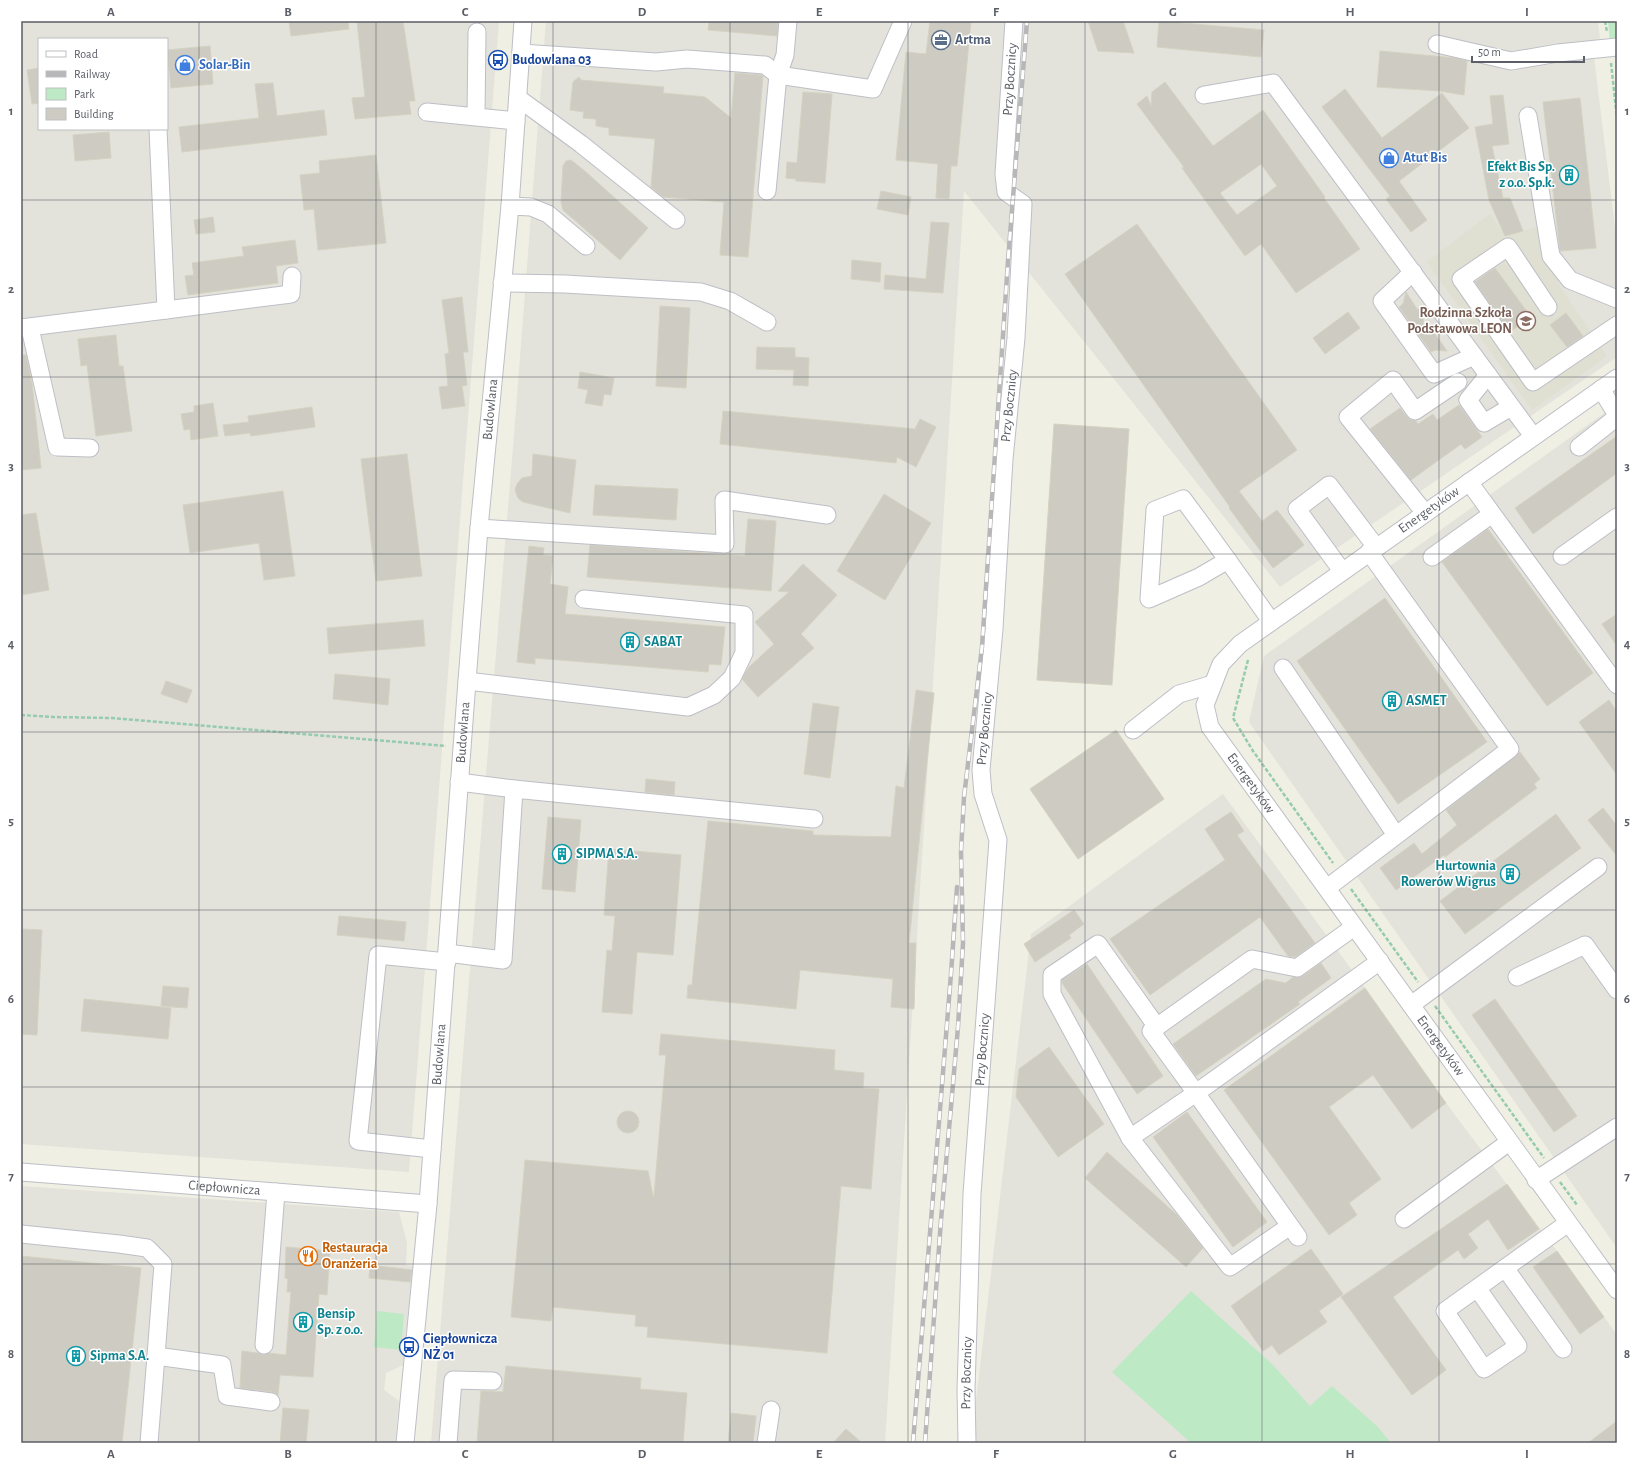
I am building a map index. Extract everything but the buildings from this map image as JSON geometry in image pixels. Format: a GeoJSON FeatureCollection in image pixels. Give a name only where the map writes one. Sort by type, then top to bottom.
{"type":"FeatureCollection","features":[{"type":"Feature","properties":{"kind":"street","name":"Budowlana"},"geometry":{"type":"LineString","coordinates":[[405,1443],[428,1204],[479,528],[510,206],[523,21]]}},
{"type":"Feature","properties":{"kind":"street"},"geometry":{"type":"LineString","coordinates":[[767,191],[778,75],[785,55],[788,21]]}},
{"type":"Feature","properties":{"kind":"street"},"geometry":{"type":"LineString","coordinates":[[521,53],[656,62],[687,59],[765,65],[778,75],[873,89],[904,21]]}},
{"type":"Feature","properties":{"kind":"street","name":"Przy Bocznicy"},"geometry":{"type":"LineString","coordinates":[[967,1443],[966,1390],[972,1194],[998,840],[983,794],[981,770],[994,630],[1004,459],[1016,338],[1023,204],[1006,192],[1004,174],[1014,21]]}},
{"type":"Feature","properties":{"kind":"street"},"geometry":{"type":"LineString","coordinates":[[476,116],[477,32]]}},
{"type":"Feature","properties":{"kind":"street"},"geometry":{"type":"LineString","coordinates":[[1438,44],[1511,61],[1558,53],[1613,48]]}},
{"type":"Feature","properties":{"kind":"street"},"geometry":{"type":"LineString","coordinates":[[1204,95],[1273,83],[1533,436]]}},
{"type":"Feature","properties":{"kind":"street"},"geometry":{"type":"LineString","coordinates":[[518,98],[581,144],[676,220]]}},
{"type":"Feature","properties":{"kind":"street"},"geometry":{"type":"LineString","coordinates":[[427,112],[516,121]]}},
{"type":"Feature","properties":{"kind":"street"},"geometry":{"type":"LineString","coordinates":[[1528,116],[1551,256],[1570,280],[1617,299]]}},
{"type":"Feature","properties":{"kind":"street"},"geometry":{"type":"LineString","coordinates":[[158,130],[166,310]]}},
{"type":"Feature","properties":{"kind":"street"},"geometry":{"type":"LineString","coordinates":[[510,206],[531,207],[548,214],[586,246]]}},
{"type":"Feature","properties":{"kind":"street"},"geometry":{"type":"LineString","coordinates":[[1548,307],[1508,247],[1461,279],[1533,382],[1617,325]]}},
{"type":"Feature","properties":{"kind":"street"},"geometry":{"type":"LineString","coordinates":[[1413,272],[1382,301],[1434,374],[1474,356]]}},
{"type":"Feature","properties":{"kind":"street"},"geometry":{"type":"LineString","coordinates":[[90,448],[57,447],[25,328],[291,294],[292,276]]}},
{"type":"Feature","properties":{"kind":"street"},"geometry":{"type":"LineString","coordinates":[[502,283],[565,284],[702,292],[730,301],[767,322]]}},
{"type":"Feature","properties":{"kind":"street"},"geometry":{"type":"LineString","coordinates":[[1488,375],[1468,400],[1484,423],[1511,407]]}},
{"type":"Feature","properties":{"kind":"street","name":"Energetyków"},"geometry":{"type":"LineString","coordinates":[[1617,378],[1240,644],[1221,664],[1205,705],[1210,727],[1617,1290]]}},
{"type":"Feature","properties":{"kind":"street"},"geometry":{"type":"LineString","coordinates":[[1425,513],[1348,417],[1393,380],[1415,411],[1458,382]]}},
{"type":"Feature","properties":{"kind":"street"},"geometry":{"type":"LineString","coordinates":[[1579,447],[1617,416],[1600,389]]}},
{"type":"Feature","properties":{"kind":"street"},"geometry":{"type":"LineString","coordinates":[[1468,482],[1617,685]]}},
{"type":"Feature","properties":{"kind":"street"},"geometry":{"type":"LineString","coordinates":[[1327,888],[1510,748],[1329,485],[1297,509],[1342,572]]}},
{"type":"Feature","properties":{"kind":"street"},"geometry":{"type":"LineString","coordinates":[[1228,560],[1200,577],[1149,599],[1155,510],[1183,499],[1228,560],[1271,621]]}},
{"type":"Feature","properties":{"kind":"street"},"geometry":{"type":"LineString","coordinates":[[479,528],[725,544],[724,500],[827,515]]}},
{"type":"Feature","properties":{"kind":"street"},"geometry":{"type":"LineString","coordinates":[[1432,557],[1492,514]]}},
{"type":"Feature","properties":{"kind":"street"},"geometry":{"type":"LineString","coordinates":[[1562,556],[1617,517]]}},
{"type":"Feature","properties":{"kind":"street"},"geometry":{"type":"LineString","coordinates":[[467,681],[688,707],[714,696],[732,678],[744,653],[744,615],[584,599]]}},
{"type":"Feature","properties":{"kind":"street"},"geometry":{"type":"LineString","coordinates":[[1283,668],[1396,835]]}},
{"type":"Feature","properties":{"kind":"street"},"geometry":{"type":"LineString","coordinates":[[1133,730],[1179,694],[1213,684]]}},
{"type":"Feature","properties":{"kind":"street"},"geometry":{"type":"LineString","coordinates":[[459,782],[514,789],[814,819]]}},
{"type":"Feature","properties":{"kind":"street"},"geometry":{"type":"LineString","coordinates":[[432,1149],[358,1142],[378,955],[503,960],[514,789]]}},
{"type":"Feature","properties":{"kind":"street"},"geometry":{"type":"LineString","coordinates":[[1411,1005],[1598,867]]}},
{"type":"Feature","properties":{"kind":"street"},"geometry":{"type":"LineString","coordinates":[[1157,1027],[1098,944],[1052,975],[1052,994],[1130,1138],[1230,1267],[1294,1231],[1151,1031],[1157,1027],[1252,959],[1297,968],[1354,927]]}},
{"type":"Feature","properties":{"kind":"street"},"geometry":{"type":"LineString","coordinates":[[1517,977],[1585,945],[1617,990]]}},
{"type":"Feature","properties":{"kind":"street"},"geometry":{"type":"LineString","coordinates":[[1130,1138],[1196,1093],[1380,961]]}},
{"type":"Feature","properties":{"kind":"street"},"geometry":{"type":"LineString","coordinates":[[1536,1180],[1617,1128]]}},
{"type":"Feature","properties":{"kind":"street"},"geometry":{"type":"LineString","coordinates":[[1404,1219],[1509,1142]]}},
{"type":"Feature","properties":{"kind":"street","name":"Ciepłownicza"},"geometry":{"type":"LineString","coordinates":[[21,1172],[428,1204]]}},
{"type":"Feature","properties":{"kind":"street"},"geometry":{"type":"LineString","coordinates":[[264,1345],[276,1192]]}},
{"type":"Feature","properties":{"kind":"street"},"geometry":{"type":"LineString","coordinates":[[1477,1288],[1518,1346],[1484,1369],[1445,1311],[1477,1288],[1568,1223]]}},
{"type":"Feature","properties":{"kind":"street"},"geometry":{"type":"LineString","coordinates":[[21,1234],[147,1248],[163,1264],[149,1443]]}},
{"type":"Feature","properties":{"kind":"street"},"geometry":{"type":"LineString","coordinates":[[1505,1268],[1563,1349]]}},
{"type":"Feature","properties":{"kind":"street"},"geometry":{"type":"LineString","coordinates":[[156,1356],[222,1366],[227,1396],[272,1402]]}},
{"type":"Feature","properties":{"kind":"street"},"geometry":{"type":"LineString","coordinates":[[448,1443],[454,1380],[493,1381]]}},
{"type":"Feature","properties":{"kind":"street"},"geometry":{"type":"LineString","coordinates":[[766,1443],[771,1410]]}},
{"type":"Feature","properties":{"kind":"path"},"geometry":{"type":"LineString","coordinates":[[1606,21],[1613,48],[1617,118]]}},
{"type":"Feature","properties":{"kind":"path"},"geometry":{"type":"LineString","coordinates":[[1248,658],[1233,718],[1253,751],[1580,1209]]}},
{"type":"Feature","properties":{"kind":"path"},"geometry":{"type":"LineString","coordinates":[[21,715],[112,718],[451,746]]}},
{"type":"Feature","properties":{"kind":"shaded area"},"geometry":{"type":"Polygon","coordinates":[[[21,21],[499,21],[409,1172],[21,1144],[21,21]]]}},
{"type":"Feature","properties":{"kind":"shaded area"},"geometry":{"type":"Polygon","coordinates":[[[546,21],[1598,21],[1600,39],[1592,41],[1617,244],[1617,357],[1280,587],[964,191],[885,1443],[431,1443],[514,435],[546,21]]]}},
{"type":"Feature","properties":{"kind":"shaded area","name":"Rodzinna Szkoła Podstawowa LEON"},"geometry":{"type":"Polygon","coordinates":[[[1490,214],[1505,236],[1538,227],[1560,287],[1607,356],[1532,410],[1427,262],[1490,214]]]}},
{"type":"Feature","properties":{"kind":"shaded area"},"geometry":{"type":"Polygon","coordinates":[[[1617,404],[1617,1248],[1249,722],[1264,656],[1617,404]]]}},
{"type":"Feature","properties":{"kind":"shaded area"},"geometry":{"type":"Polygon","coordinates":[[[1223,794],[1365,988],[1446,1103],[1557,1251],[1617,1335],[1617,1443],[971,1443],[1031,934],[1223,794]]]}},
{"type":"Feature","properties":{"kind":"shaded area"},"geometry":{"type":"Polygon","coordinates":[[[21,1186],[399,1212],[407,1243],[406,1265],[413,1266],[403,1365],[386,1373],[384,1390],[399,1401],[395,1443],[21,1443],[21,1186]]]}},
{"type":"Feature","properties":{"kind":"green space"},"geometry":{"type":"Polygon","coordinates":[[[1608,21],[1615,21],[1617,36],[1615,41],[1610,43],[1608,21]]]}},
{"type":"Feature","properties":{"kind":"green space"},"geometry":{"type":"Polygon","coordinates":[[[1191,1291],[1272,1364],[1310,1406],[1332,1386],[1378,1427],[1391,1443],[1191,1443],[1112,1372],[1191,1291]]]}},
{"type":"Feature","properties":{"kind":"green space"},"geometry":{"type":"Polygon","coordinates":[[[377,1311],[404,1314],[401,1350],[374,1347],[377,1311]]]}},
{"type":"Feature","properties":{"kind":"railway"},"geometry":{"type":"LineString","coordinates":[[925,1443],[941,1220],[958,1027],[963,943],[961,851],[964,797],[982,647],[1008,261],[1027,21]]}},
{"type":"Feature","properties":{"kind":"railway"},"geometry":{"type":"LineString","coordinates":[[913,1443],[957,887]]}},
{"type":"Feature","properties":{"kind":"place","name":"Artma"},"geometry":{"type":"Point","coordinates":[941,40]}},
{"type":"Feature","properties":{"kind":"place","name":"Budowlana 03"},"geometry":{"type":"Point","coordinates":[498,60]}},
{"type":"Feature","properties":{"kind":"place","name":"Solar-Bin"},"geometry":{"type":"Point","coordinates":[185,65]}},
{"type":"Feature","properties":{"kind":"place","name":"Atut Bis"},"geometry":{"type":"Point","coordinates":[1389,158]}},
{"type":"Feature","properties":{"kind":"place","name":"Efekt Bis Sp. z o.o. Sp.k."},"geometry":{"type":"Point","coordinates":[1569,175]}},
{"type":"Feature","properties":{"kind":"place","name":"Rodzinna Szkoła Podstawowa LEON"},"geometry":{"type":"Point","coordinates":[1526,321]}},
{"type":"Feature","properties":{"kind":"place","name":"SABAT"},"geometry":{"type":"Point","coordinates":[630,642]}},
{"type":"Feature","properties":{"kind":"place","name":"ASMET"},"geometry":{"type":"Point","coordinates":[1392,701]}},
{"type":"Feature","properties":{"kind":"place","name":"SIPMA S.A."},"geometry":{"type":"Point","coordinates":[562,854]}},
{"type":"Feature","properties":{"kind":"place","name":"Hurtownia Rowerów Wigrus"},"geometry":{"type":"Point","coordinates":[1510,874]}},
{"type":"Feature","properties":{"kind":"place","name":"Restauracja Oranżeria"},"geometry":{"type":"Point","coordinates":[308,1256]}},
{"type":"Feature","properties":{"kind":"place","name":"Bensip Sp. z o.o."},"geometry":{"type":"Point","coordinates":[303,1322]}},
{"type":"Feature","properties":{"kind":"place","name":"Ciepłownicza NŻ 01"},"geometry":{"type":"Point","coordinates":[409,1347]}},
{"type":"Feature","properties":{"kind":"place","name":"Sipma S.A."},"geometry":{"type":"Point","coordinates":[76,1356]}}]}
